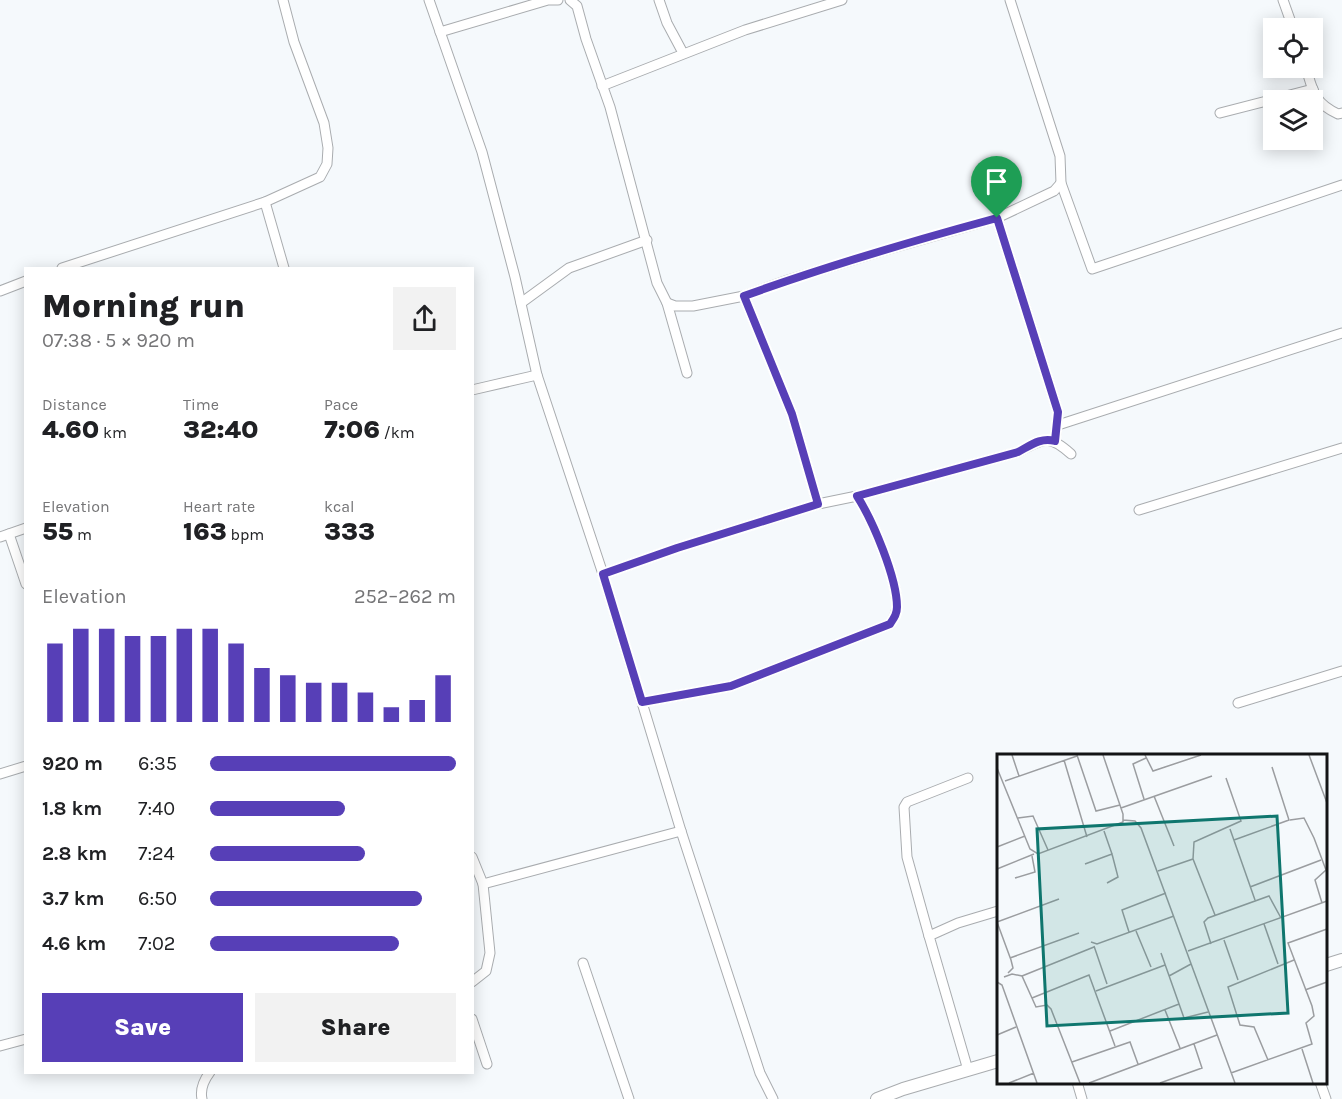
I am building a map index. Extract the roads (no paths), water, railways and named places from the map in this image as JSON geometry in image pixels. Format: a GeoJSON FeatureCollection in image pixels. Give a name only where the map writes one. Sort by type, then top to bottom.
{"type":"FeatureCollection","features":[{"type":"Feature","properties":{"kind":"street"},"geometry":{"type":"LineString","coordinates":[[65,267],[265,202],[320,177],[327,164],[328,148],[324,123],[294,42],[283,0]]}},
{"type":"Feature","properties":{"kind":"street"},"geometry":{"type":"LineString","coordinates":[[429,0],[482,152],[537,375],[603,574],[681,831],[760,1073],[773,1099]]}},
{"type":"Feature","properties":{"kind":"street"},"geometry":{"type":"LineString","coordinates":[[440,32],[548,0],[558,0]]}},
{"type":"Feature","properties":{"kind":"street"},"geometry":{"type":"LineString","coordinates":[[570,0],[577,6],[647,240],[657,283],[667,303],[687,373]]}},
{"type":"Feature","properties":{"kind":"street"},"geometry":{"type":"LineString","coordinates":[[659,0],[667,23],[683,53]]}},
{"type":"Feature","properties":{"kind":"street"},"geometry":{"type":"LineString","coordinates":[[602,86],[746,30],[842,0]]}},
{"type":"Feature","properties":{"kind":"street"},"geometry":{"type":"LineString","coordinates":[[1010,0],[1060,156],[1061,183],[1092,269],[1342,185]]}},
{"type":"Feature","properties":{"kind":"street"},"geometry":{"type":"LineString","coordinates":[[1283,0],[1289,18]]}},
{"type":"Feature","properties":{"kind":"street"},"geometry":{"type":"LineString","coordinates":[[1309,78],[1324,107],[1338,114],[1342,113]]}},
{"type":"Feature","properties":{"kind":"street"},"geometry":{"type":"LineString","coordinates":[[1220,113],[1313,89]]}},
{"type":"Feature","properties":{"kind":"street"},"geometry":{"type":"LineString","coordinates":[[667,303],[675,306],[693,306],[744,296],[882,251],[997,218],[1054,191],[1061,183]]}},
{"type":"Feature","properties":{"kind":"street"},"geometry":{"type":"LineString","coordinates":[[265,202],[284,267]]}},
{"type":"Feature","properties":{"kind":"street"},"geometry":{"type":"LineString","coordinates":[[997,218],[1058,412],[1055,441]]}},
{"type":"Feature","properties":{"kind":"street"},"geometry":{"type":"LineString","coordinates":[[521,303],[569,268],[647,240]]}},
{"type":"Feature","properties":{"kind":"street"},"geometry":{"type":"LineString","coordinates":[[0,291],[24,282]]}},
{"type":"Feature","properties":{"kind":"street"},"geometry":{"type":"LineString","coordinates":[[744,296],[792,414],[818,504]]}},
{"type":"Feature","properties":{"kind":"street"},"geometry":{"type":"LineString","coordinates":[[1058,425],[1342,333]]}},
{"type":"Feature","properties":{"kind":"street"},"geometry":{"type":"LineString","coordinates":[[474,390],[537,375]]}},
{"type":"Feature","properties":{"kind":"street"},"geometry":{"type":"LineString","coordinates":[[603,574],[677,548],[818,504],[857,496],[1018,452],[1039,441],[1047,439],[1055,441],[1071,454]]}},
{"type":"Feature","properties":{"kind":"street"},"geometry":{"type":"LineString","coordinates":[[1139,510],[1342,448]]}},
{"type":"Feature","properties":{"kind":"street"},"geometry":{"type":"LineString","coordinates":[[642,702],[731,686],[890,624],[897,608],[895,591],[870,516],[857,496]]}},
{"type":"Feature","properties":{"kind":"street"},"geometry":{"type":"LineString","coordinates":[[24,529],[5,535],[24,579]]}},
{"type":"Feature","properties":{"kind":"street"},"geometry":{"type":"LineString","coordinates":[[1238,703],[1342,671]]}},
{"type":"Feature","properties":{"kind":"street"},"geometry":{"type":"LineString","coordinates":[[0,774],[24,766]]}},
{"type":"Feature","properties":{"kind":"street"},"geometry":{"type":"LineString","coordinates":[[968,778],[907,802],[904,807],[907,857],[968,1070]]}},
{"type":"Feature","properties":{"kind":"street"},"geometry":{"type":"LineString","coordinates":[[483,884],[681,831]]}},
{"type":"Feature","properties":{"kind":"street"},"geometry":{"type":"LineString","coordinates":[[474,862],[483,884],[490,953],[486,971],[474,980]]}},
{"type":"Feature","properties":{"kind":"street"},"geometry":{"type":"LineString","coordinates":[[929,936],[958,923],[997,912]]}},
{"type":"Feature","properties":{"kind":"street"},"geometry":{"type":"LineString","coordinates":[[1327,965],[1342,960]]}},
{"type":"Feature","properties":{"kind":"street"},"geometry":{"type":"LineString","coordinates":[[583,963],[629,1099]]}},
{"type":"Feature","properties":{"kind":"street"},"geometry":{"type":"LineString","coordinates":[[474,1025],[487,1064]]}},
{"type":"Feature","properties":{"kind":"street"},"geometry":{"type":"LineString","coordinates":[[0,1046],[24,1040]]}},
{"type":"Feature","properties":{"kind":"street"},"geometry":{"type":"LineString","coordinates":[[877,1099],[903,1089],[997,1062]]}},
{"type":"Feature","properties":{"kind":"street"},"geometry":{"type":"LineString","coordinates":[[202,1099],[204,1082],[209,1074]]}},
{"type":"Feature","properties":{"kind":"street"},"geometry":{"type":"LineString","coordinates":[[1077,1084],[1082,1099]]}},
{"type":"Feature","properties":{"kind":"street"},"geometry":{"type":"LineString","coordinates":[[1320,1084],[1326,1099]]}}]}
